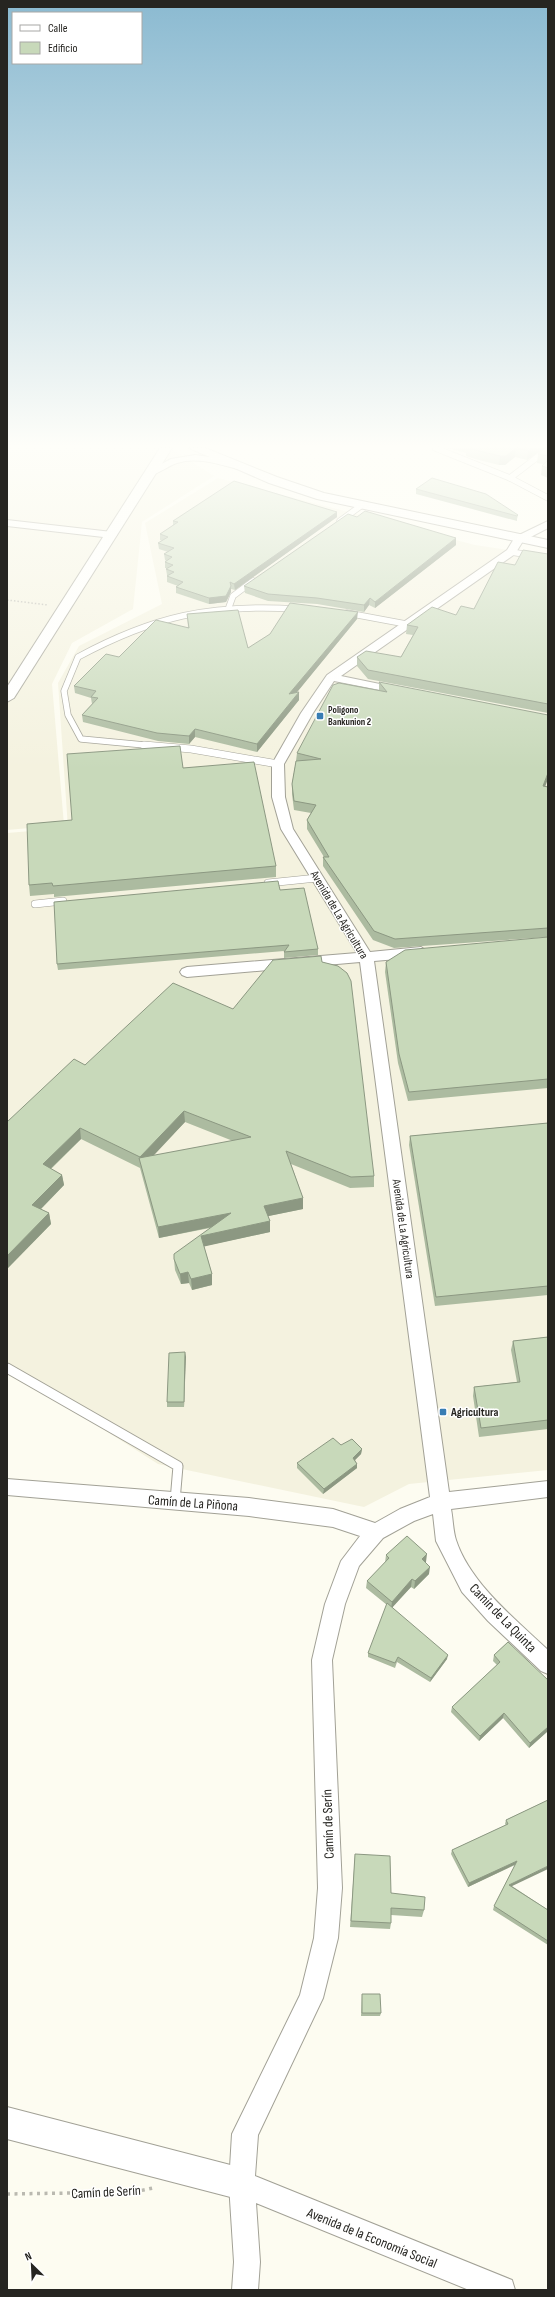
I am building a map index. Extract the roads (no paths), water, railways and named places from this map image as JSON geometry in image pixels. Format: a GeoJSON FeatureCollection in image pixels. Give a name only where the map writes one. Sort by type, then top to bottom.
{"type":"FeatureCollection","features":[{"type":"Feature","properties":{"kind":"street"},"geometry":{"type":"LineString","coordinates":[[7,698],[99,555]]}},
{"type":"Feature","properties":{"kind":"street"},"geometry":{"type":"LineString","coordinates":[[278,764],[307,713],[331,677],[506,555]]}},
{"type":"Feature","properties":{"kind":"street"},"geometry":{"type":"LineString","coordinates":[[331,677],[409,692]]}},
{"type":"Feature","properties":{"kind":"street","name":"Avenida de La Agricultura"},"geometry":{"type":"LineString","coordinates":[[278,764],[280,814],[317,878],[366,956],[441,1502]]}},
{"type":"Feature","properties":{"kind":"street"},"geometry":{"type":"LineString","coordinates":[[187,972],[433,951]]}},
{"type":"Feature","properties":{"kind":"street","name":"Camín de La Piñona"},"geometry":{"type":"LineString","coordinates":[[7,1487],[249,1507],[333,1518],[376,1532]]}},
{"type":"Feature","properties":{"kind":"street","name":"Camín de Serín"},"geometry":{"type":"LineString","coordinates":[[245,2290],[246,2262],[242,2184],[245,2134],[311,1998],[326,1938],[330,1888],[322,1660],[335,1604],[351,1561],[376,1532],[407,1515],[441,1502],[548,1490]]}},
{"type":"Feature","properties":{"kind":"street","name":"Camín de La Quinta"},"geometry":{"type":"LineString","coordinates":[[441,1502],[446,1540],[469,1585],[495,1614],[548,1664]]}},
{"type":"Feature","properties":{"kind":"street"},"geometry":{"type":"LineString","coordinates":[[7,2123],[242,2184]]}},
{"type":"Feature","properties":{"kind":"street","name":"Avenida de la Economía Social"},"geometry":{"type":"LineString","coordinates":[[242,2184],[502,2290]]}},
{"type":"Feature","properties":{"kind":"lane"},"geometry":{"type":"LineString","coordinates":[[531,555],[548,558]]}},
{"type":"Feature","properties":{"kind":"lane"},"geometry":{"type":"LineString","coordinates":[[229,607],[233,596],[258,578]]}},
{"type":"Feature","properties":{"kind":"lane"},"geometry":{"type":"LineString","coordinates":[[278,764],[191,749],[81,739],[68,715],[64,690],[78,657],[144,626],[177,614],[229,607],[303,610]]}},
{"type":"Feature","properties":{"kind":"lane"},"geometry":{"type":"LineString","coordinates":[[342,613],[406,624]]}},
{"type":"Feature","properties":{"kind":"lane"},"geometry":{"type":"LineString","coordinates":[[262,883],[317,878]]}},
{"type":"Feature","properties":{"kind":"lane"},"geometry":{"type":"LineString","coordinates":[[35,904],[74,900]]}},
{"type":"Feature","properties":{"kind":"lane"},"geometry":{"type":"LineString","coordinates":[[7,1368],[178,1466],[175,1501]]}},
{"type":"Feature","properties":{"kind":"place","name":"Poligono Bankunion 2"},"geometry":{"type":"Point","coordinates":[320,716]}},
{"type":"Feature","properties":{"kind":"place","name":"Agricultura"},"geometry":{"type":"Point","coordinates":[443,1412]}}]}
